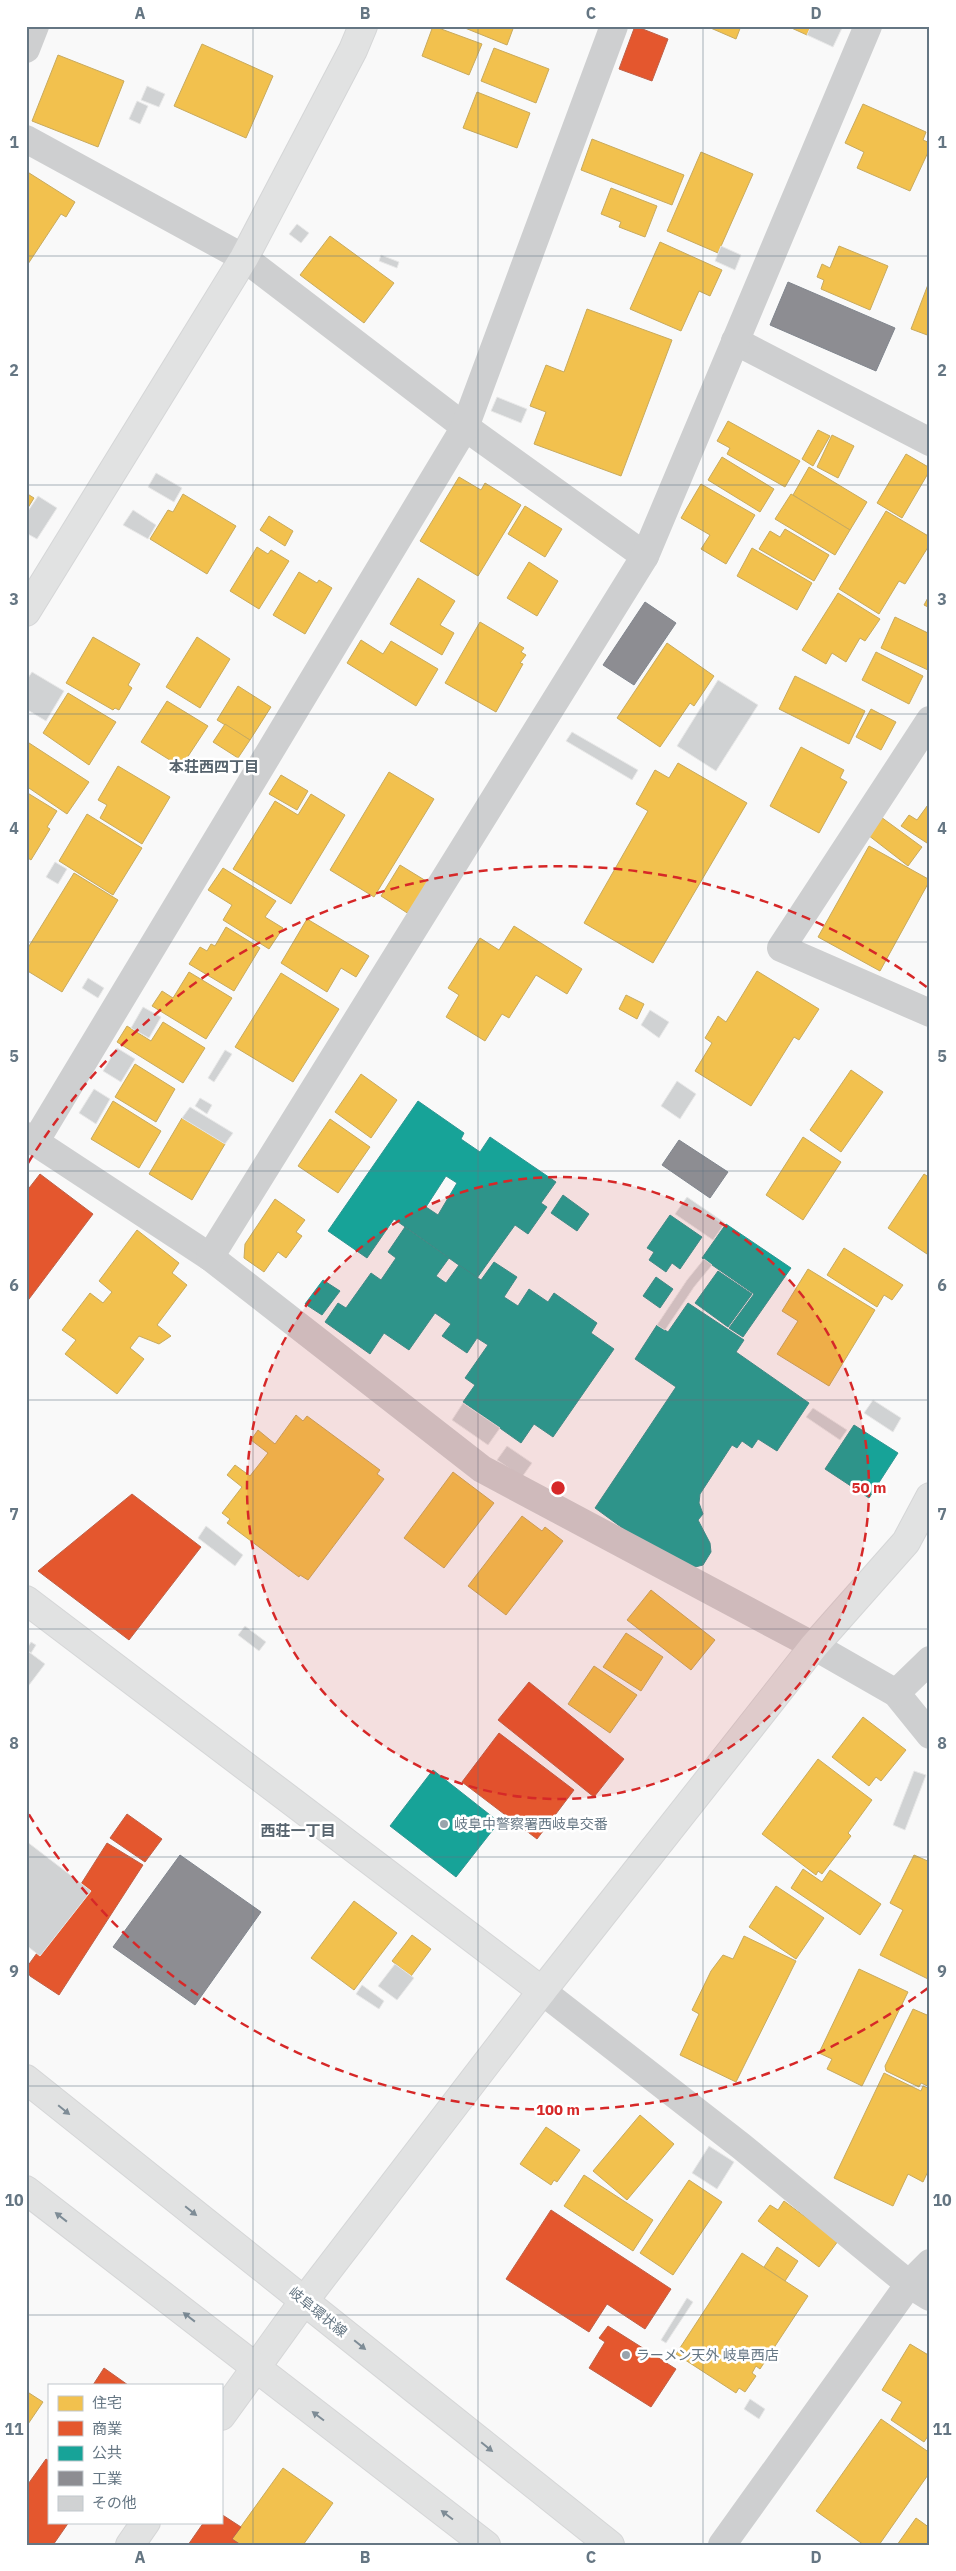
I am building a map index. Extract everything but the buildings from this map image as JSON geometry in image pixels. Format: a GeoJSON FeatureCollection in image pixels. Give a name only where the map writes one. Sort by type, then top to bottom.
{"type":"FeatureCollection","features":[{"type":"Feature","properties":{"kind":"street"},"geometry":{"type":"LineString","coordinates":[[26,49],[36,26]]}},
{"type":"Feature","properties":{"kind":"street"},"geometry":{"type":"LineString","coordinates":[[26,612],[244,258],[353,50],[363,26]]}},
{"type":"Feature","properties":{"kind":"street"},"geometry":{"type":"LineString","coordinates":[[614,26],[465,427],[31,1139],[210,1257],[482,1469],[814,1646],[896,1693],[930,1735]]}},
{"type":"Feature","properties":{"kind":"street"},"geometry":{"type":"LineString","coordinates":[[210,1257],[645,556],[868,26]]}},
{"type":"Feature","properties":{"kind":"street"},"geometry":{"type":"LineString","coordinates":[[26,139],[244,258],[465,427],[645,556]]}},
{"type":"Feature","properties":{"kind":"street"},"geometry":{"type":"LineString","coordinates":[[735,341],[930,442]]}},
{"type":"Feature","properties":{"kind":"street"},"geometry":{"type":"LineString","coordinates":[[930,720],[781,948],[930,1012]]}},
{"type":"Feature","properties":{"kind":"street"},"geometry":{"type":"LineString","coordinates":[[222,2415],[304,2301],[542,1991],[814,1646],[906,1542],[930,1497]]}},
{"type":"Feature","properties":{"kind":"street"},"geometry":{"type":"LineString","coordinates":[[26,1600],[542,1991],[741,2146],[919,2291]]}},
{"type":"Feature","properties":{"kind":"street"},"geometry":{"type":"LineString","coordinates":[[896,1693],[930,1660]]}},
{"type":"Feature","properties":{"kind":"street","name":"岐阜環状線"},"geometry":{"type":"LineString","coordinates":[[26,2080],[610,2545]]}},
{"type":"Feature","properties":{"kind":"street"},"geometry":{"type":"LineString","coordinates":[[26,2190],[486,2545]]}},
{"type":"Feature","properties":{"kind":"street"},"geometry":{"type":"LineString","coordinates":[[722,2545],[919,2291],[930,2263]]}},
{"type":"Feature","properties":{"kind":"street"},"geometry":{"type":"LineString","coordinates":[[130,2545],[145,2524]]}},
{"type":"Feature","properties":{"kind":"place","name":"岐阜中警察署西岐阜交番"},"geometry":{"type":"Point","coordinates":[444,1824]}},
{"type":"Feature","properties":{"kind":"place","name":"ラーメン天外 岐阜西店"},"geometry":{"type":"Point","coordinates":[626,2355]}},
{"type":"Feature","properties":{"kind":"district","name":"本荘西四丁目"},"geometry":{"type":"Point","coordinates":[214,766]}},
{"type":"Feature","properties":{"kind":"district","name":"西荘一丁目"},"geometry":{"type":"Point","coordinates":[298,1830]}}]}
